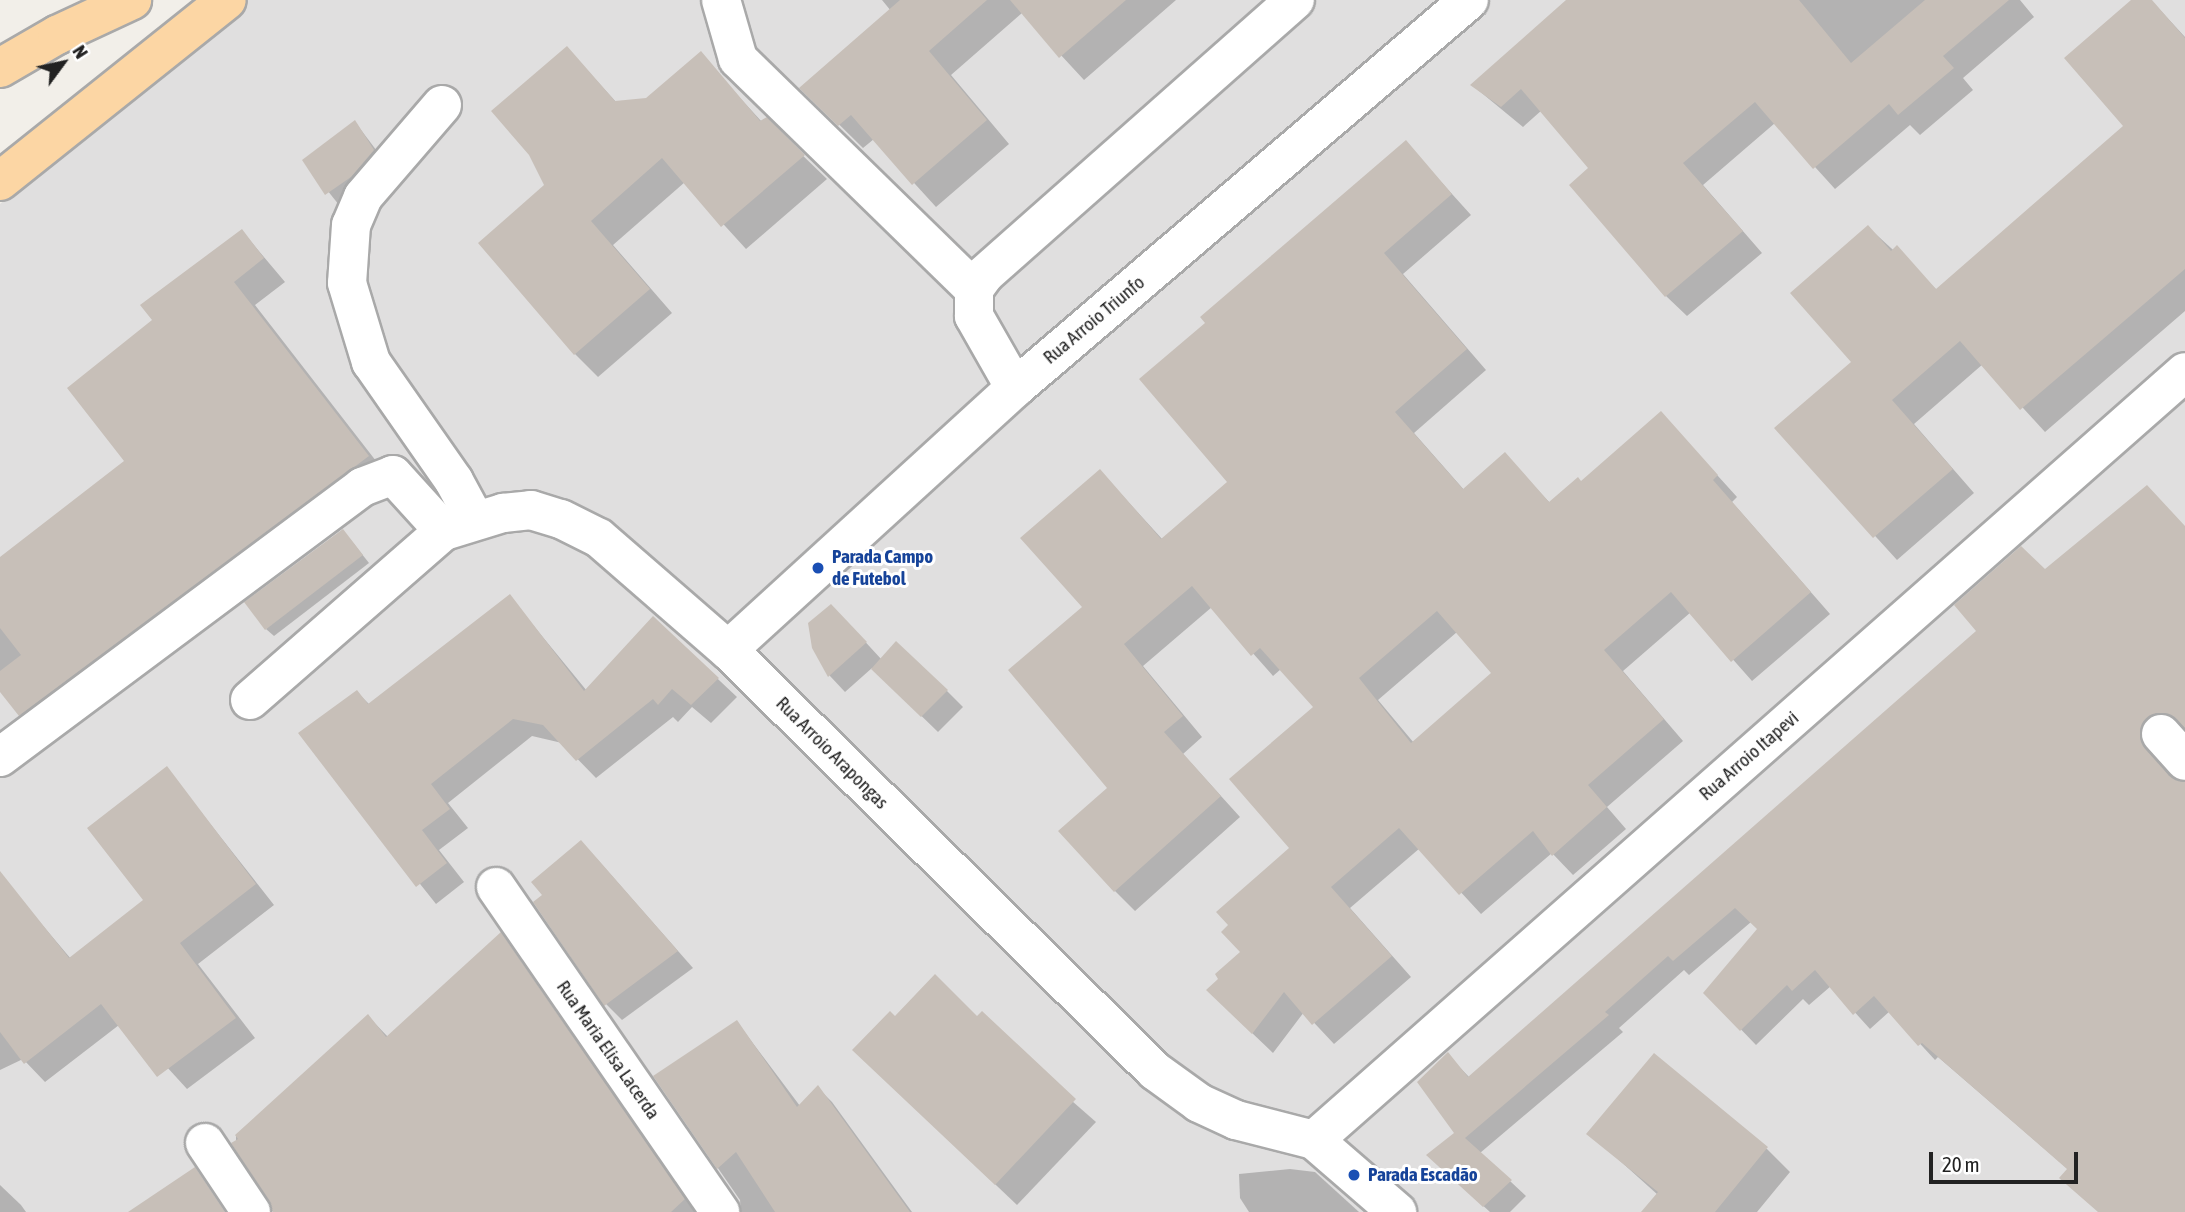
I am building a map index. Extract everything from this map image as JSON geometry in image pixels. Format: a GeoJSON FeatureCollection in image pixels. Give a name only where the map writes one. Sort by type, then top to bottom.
{"type":"FeatureCollection","features":[{"type":"Feature","properties":{"kind":"main road"},"geometry":{"type":"LineString","coordinates":[[0,68],[57,35],[132,0]]}},
{"type":"Feature","properties":{"kind":"main road"},"geometry":{"type":"LineString","coordinates":[[0,181],[227,0]]}},
{"type":"Feature","properties":{"kind":"street"},"geometry":{"type":"LineString","coordinates":[[721,0],[738,59],[974,289]]}},
{"type":"Feature","properties":{"kind":"street"},"geometry":{"type":"LineString","coordinates":[[1015,388],[974,316],[974,289],[984,275],[1295,0]]}},
{"type":"Feature","properties":{"kind":"street","name":"Rua Arroio Triunfo"},"geometry":{"type":"LineString","coordinates":[[728,650],[1015,388],[1469,0]]}},
{"type":"Feature","properties":{"kind":"street"},"geometry":{"type":"LineString","coordinates":[[442,105],[363,197],[351,225],[347,283],[371,362],[454,481],[459,525]]}},
{"type":"Feature","properties":{"kind":"street","name":"Rua Arroio Itapevi"},"geometry":{"type":"LineString","coordinates":[[1314,1140],[2185,372]]}},
{"type":"Feature","properties":{"kind":"street"},"geometry":{"type":"LineString","coordinates":[[0,757],[362,487],[393,475],[459,525]]}},
{"type":"Feature","properties":{"kind":"street","name":"Rua Arroio Arapongas"},"geometry":{"type":"LineString","coordinates":[[459,525],[531,510],[599,538],[728,650],[1155,1071],[1199,1103],[1236,1120],[1314,1140],[1397,1212]]}},
{"type":"Feature","properties":{"kind":"street"},"geometry":{"type":"LineString","coordinates":[[250,701],[459,525]]}},
{"type":"Feature","properties":{"kind":"street","name":"Rua Maria Elisa Lacerda"},"geometry":{"type":"LineString","coordinates":[[496,887],[720,1212]]}},
{"type":"Feature","properties":{"kind":"street"},"geometry":{"type":"LineString","coordinates":[[205,1143],[251,1212]]}},
{"type":"Feature","properties":{"kind":"shaded area"},"geometry":{"type":"Polygon","coordinates":[[[244,0],[2185,0],[2185,1212],[0,1212],[0,204],[244,0]]]}},
{"type":"Feature","properties":{"kind":"building"},"geometry":{"type":"Polygon","coordinates":[[[900,0],[987,0],[929,51],[987,120],[912,185],[851,115],[838,126],[799,88],[900,0]]]}},
{"type":"Feature","properties":{"kind":"building"},"geometry":{"type":"Polygon","coordinates":[[[1010,0],[1126,0],[1059,58],[1010,0]]]}},
{"type":"Feature","properties":{"kind":"building"},"geometry":{"type":"Polygon","coordinates":[[[1566,0],[1799,0],[1851,63],[1925,0],[2009,0],[1943,56],[1954,68],[1898,115],[1889,104],[1813,169],[1755,102],[1683,163],[1743,231],[1665,297],[1569,185],[1588,168],[1521,89],[1501,107],[1470,85],[1566,0]]]}},
{"type":"Feature","properties":{"kind":"building"},"geometry":{"type":"Polygon","coordinates":[[[2131,0],[2152,0],[2185,38],[2185,269],[2020,410],[1960,341],[1892,400],[1953,469],[1873,538],[1774,428],[1851,362],[1790,293],[1868,225],[1891,251],[1897,245],[1936,289],[2123,126],[2064,58],[2131,0]]]}},
{"type":"Feature","properties":{"kind":"building"},"geometry":{"type":"Polygon","coordinates":[[[567,46],[615,101],[646,98],[701,51],[760,121],[767,117],[805,155],[721,227],[662,158],[591,221],[650,289],[574,355],[478,243],[544,185],[529,155],[491,111],[567,46]]]}},
{"type":"Feature","properties":{"kind":"building"},"geometry":{"type":"Polygon","coordinates":[[[355,120],[374,150],[351,177],[325,195],[302,160],[355,120]]]}},
{"type":"Feature","properties":{"kind":"building"},"geometry":{"type":"Polygon","coordinates":[[[1406,140],[1452,194],[1384,253],[1467,349],[1395,412],[1463,489],[1505,452],[1549,502],[1578,477],[1581,481],[1661,411],[1718,475],[1713,480],[1811,592],[1731,662],[1671,592],[1604,650],[1664,719],[1588,785],[1607,807],[1552,856],[1533,831],[1459,895],[1399,828],[1331,887],[1392,956],[1312,1025],[1284,992],[1252,1034],[1206,990],[1218,979],[1215,974],[1240,952],[1221,932],[1228,925],[1216,912],[1289,848],[1229,779],[1313,707],[1260,648],[1251,656],[1192,586],[1124,644],[1183,716],[1164,732],[1221,796],[1114,892],[1058,831],[1107,788],[1008,670],[1082,607],[1020,538],[1100,469],[1161,539],[1227,482],[1139,379],[1205,323],[1200,317],[1406,140]],[[1437,611],[1359,678],[1411,743],[1491,673],[1437,611]]]}},
{"type":"Feature","properties":{"kind":"building"},"geometry":{"type":"Polygon","coordinates":[[[242,229],[264,258],[234,282],[369,456],[19,716],[0,692],[0,671],[21,655],[0,628],[0,557],[124,461],[67,388],[152,320],[140,305],[242,229]]]}},
{"type":"Feature","properties":{"kind":"building"},"geometry":{"type":"Polygon","coordinates":[[[2147,485],[2185,526],[2185,728],[2169,714],[2156,713],[2141,726],[2140,738],[2169,776],[2185,782],[2185,1212],[2098,1212],[2059,1178],[2067,1169],[1922,1043],[1918,1046],[1874,996],[1853,1015],[1815,970],[1792,991],[1787,985],[1740,1031],[1703,993],[1757,929],[1735,908],[1673,961],[1668,956],[1605,1012],[1609,1015],[1465,1138],[1512,1180],[1483,1207],[1426,1155],[1454,1133],[1417,1082],[1448,1052],[1468,1077],[1976,631],[1954,605],[2021,546],[2045,569],[2147,485]]]}},
{"type":"Feature","properties":{"kind":"building"},"geometry":{"type":"Polygon","coordinates":[[[343,529],[363,555],[265,630],[244,602],[343,529]]]}},
{"type":"Feature","properties":{"kind":"building"},"geometry":{"type":"Polygon","coordinates":[[[510,594],[584,691],[653,616],[719,678],[691,705],[672,689],[658,705],[653,699],[576,761],[543,725],[513,719],[431,784],[450,809],[422,830],[447,863],[416,887],[298,733],[357,690],[368,704],[510,594]]]}},
{"type":"Feature","properties":{"kind":"building"},"geometry":{"type":"Polygon","coordinates":[[[831,604],[867,642],[828,677],[812,648],[808,623],[831,604]]]}},
{"type":"Feature","properties":{"kind":"building"},"geometry":{"type":"Polygon","coordinates":[[[896,641],[948,690],[921,717],[871,669],[896,641]]]}},
{"type":"Feature","properties":{"kind":"building"},"geometry":{"type":"Polygon","coordinates":[[[167,766],[256,884],[180,943],[236,1018],[157,1077],[101,1004],[24,1064],[0,1032],[0,871],[69,958],[143,900],[87,828],[167,766]]]}},
{"type":"Feature","properties":{"kind":"building"},"geometry":{"type":"Polygon","coordinates":[[[581,840],[678,951],[604,1006],[533,902],[542,895],[531,882],[581,840]]]}},
{"type":"Feature","properties":{"kind":"building"},"geometry":{"type":"Polygon","coordinates":[[[501,932],[685,1199],[671,1212],[273,1212],[231,1143],[238,1139],[235,1135],[368,1014],[386,1037],[501,932]]]}},
{"type":"Feature","properties":{"kind":"building"},"geometry":{"type":"Polygon","coordinates":[[[935,974],[977,1016],[982,1011],[1076,1099],[995,1185],[852,1050],[890,1011],[895,1016],[935,974]]]}},
{"type":"Feature","properties":{"kind":"building"},"geometry":{"type":"Polygon","coordinates":[[[737,1020],[797,1107],[818,1085],[910,1212],[775,1212],[736,1152],[717,1169],[653,1076],[737,1020]]]}},
{"type":"Feature","properties":{"kind":"building"},"geometry":{"type":"Polygon","coordinates":[[[1654,1053],[1768,1147],[1715,1212],[1641,1212],[1658,1192],[1586,1134],[1654,1053]]]}},
{"type":"Feature","properties":{"kind":"building"},"geometry":{"type":"Polygon","coordinates":[[[195,1167],[225,1212],[128,1212],[195,1167]]]}},
{"type":"Feature","properties":{"kind":"place","name":"Parada Campo de Futebol"},"geometry":{"type":"Point","coordinates":[818,568]}},
{"type":"Feature","properties":{"kind":"place","name":"Parada Escadão"},"geometry":{"type":"Point","coordinates":[1354,1175]}}]}
